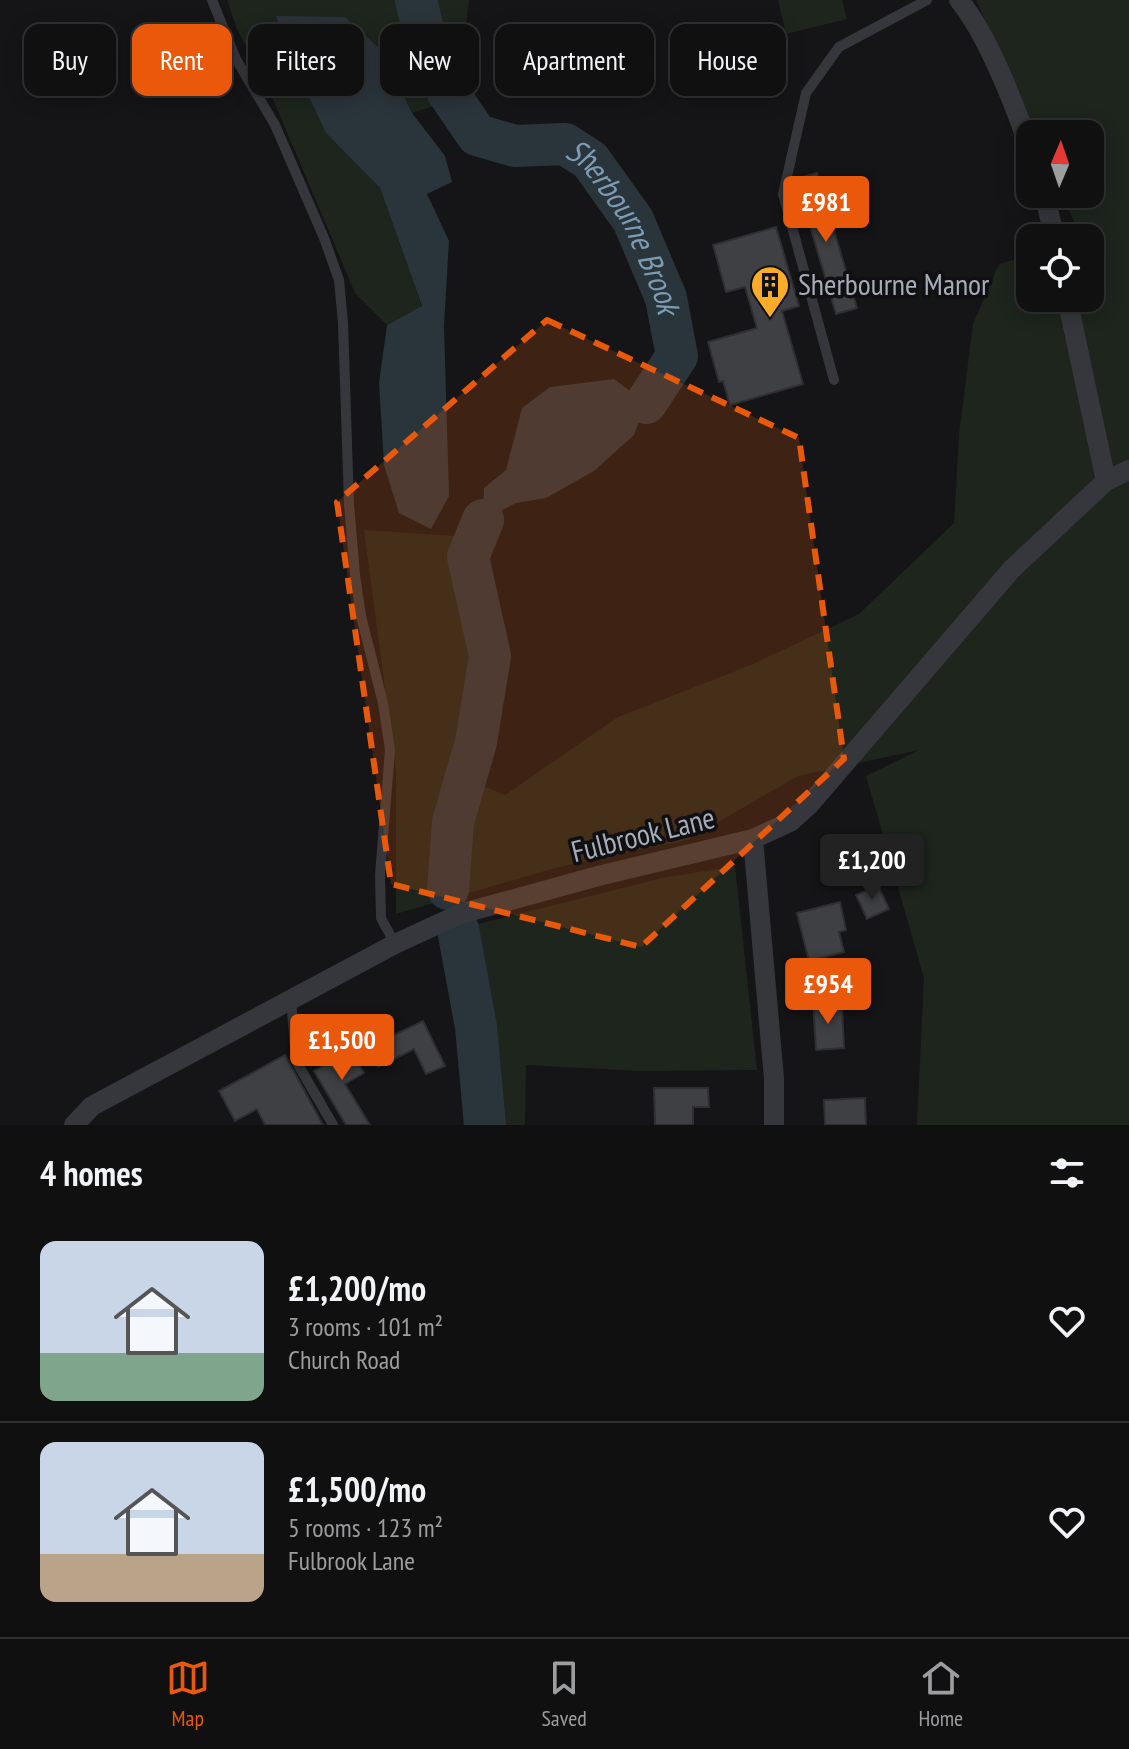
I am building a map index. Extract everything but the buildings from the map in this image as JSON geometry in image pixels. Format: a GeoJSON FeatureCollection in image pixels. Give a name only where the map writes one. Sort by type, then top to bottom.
{"type":"FeatureCollection","features":[{"type":"Feature","properties":{"kind":"street"},"geometry":{"type":"LineString","coordinates":[[959,0],[972,15],[1020,120]]}},
{"type":"Feature","properties":{"kind":"street"},"geometry":{"type":"LineString","coordinates":[[1070,312],[1106,481]]}},
{"type":"Feature","properties":{"kind":"street","name":"Fulbrook Lane"},"geometry":{"type":"LineString","coordinates":[[74,1125],[92,1106],[395,944],[460,914],[598,876],[753,839],[790,822],[809,805],[1012,569],[1106,481],[1129,470]]}},
{"type":"Feature","properties":{"kind":"street"},"geometry":{"type":"LineString","coordinates":[[753,839],[774,1079],[774,1125]]}},
{"type":"Feature","properties":{"kind":"lane"},"geometry":{"type":"LineString","coordinates":[[212,0],[236,59],[275,125],[339,280],[349,504],[356,586],[383,703],[390,750],[380,875],[381,918],[395,944]]}},
{"type":"Feature","properties":{"kind":"lane"},"geometry":{"type":"LineString","coordinates":[[834,380],[783,194],[806,93],[839,47],[927,0]]}},
{"type":"Feature","properties":{"kind":"lane"},"geometry":{"type":"LineString","coordinates":[[291,999],[296,1061],[333,1125]]}},
{"type":"Feature","properties":{"kind":"highlighted area"},"geometry":{"type":"Polygon","coordinates":[[[547,320],[799,438],[844,759],[641,947],[391,884],[337,502],[547,320]]]}},
{"type":"Feature","properties":{"kind":"shaded area"},"geometry":{"type":"Polygon","coordinates":[[[227,0],[469,0],[466,24],[380,24],[380,54],[364,77],[364,24],[248,24],[248,50],[227,0]]]}},
{"type":"Feature","properties":{"kind":"shaded area"},"geometry":{"type":"Polygon","coordinates":[[[778,0],[842,0],[847,19],[786,34],[778,0]]]}},
{"type":"Feature","properties":{"kind":"shaded area"},"geometry":{"type":"Polygon","coordinates":[[[976,0],[1129,0],[1129,1125],[917,1125],[924,978],[866,776],[919,750],[798,776],[687,840],[555,868],[396,914],[396,771],[364,530],[455,536],[472,577],[490,656],[476,742],[465,778],[505,795],[618,717],[751,665],[859,614],[954,523],[959,434],[973,324],[999,264],[1016,259],[1016,312],[1104,312],[1104,224],[1075,224],[1068,208],[1104,208],[1104,120],[1029,120],[976,0]]]}},
{"type":"Feature","properties":{"kind":"shaded area"},"geometry":{"type":"Polygon","coordinates":[[[276,16],[345,17],[353,24],[279,24],[276,16]]]}},
{"type":"Feature","properties":{"kind":"shaded area"},"geometry":{"type":"Polygon","coordinates":[[[364,34],[380,49],[380,96],[404,96],[412,113],[445,156],[452,182],[427,194],[449,241],[444,326],[449,496],[431,529],[399,513],[384,465],[379,383],[387,325],[422,306],[380,188],[326,133],[309,96],[364,96],[364,34]]]}},
{"type":"Feature","properties":{"kind":"shaded area"},"geometry":{"type":"Polygon","coordinates":[[[271,96],[351,96],[326,133],[380,188],[422,307],[387,325],[355,293],[271,96]]]}},
{"type":"Feature","properties":{"kind":"shaded area"},"geometry":{"type":"Polygon","coordinates":[[[404,96],[458,96],[453,100],[412,113],[404,96]]]}},
{"type":"Feature","properties":{"kind":"shaded area"},"geometry":{"type":"Polygon","coordinates":[[[614,379],[646,403],[634,435],[594,471],[546,498],[516,503],[483,520],[484,488],[506,470],[522,408],[550,387],[614,379]]]}},
{"type":"Feature","properties":{"kind":"shaded area"},"geometry":{"type":"Polygon","coordinates":[[[735,866],[757,1070],[639,1071],[526,1065],[525,1125],[485,1125],[476,1027],[458,929],[662,878],[735,866]]]}},
{"type":"Feature","properties":{"kind":"waterway","name":"Sherbourne Brook"},"geometry":{"type":"LineString","coordinates":[[416,0],[423,29],[447,91],[477,135],[515,146],[565,144],[590,160],[633,220],[666,298],[677,356],[646,403]]}},
{"type":"Feature","properties":{"kind":"waterway"},"geometry":{"type":"LineString","coordinates":[[448,889],[453,822],[476,742],[490,656],[468,557],[483,520]]}},
{"type":"Feature","properties":{"kind":"waterway"},"geometry":{"type":"LineString","coordinates":[[458,929],[476,1027],[485,1125]]}},
{"type":"Feature","properties":{"kind":"place","name":"Sherbourne Manor"},"geometry":{"type":"Point","coordinates":[770,319]}}]}
